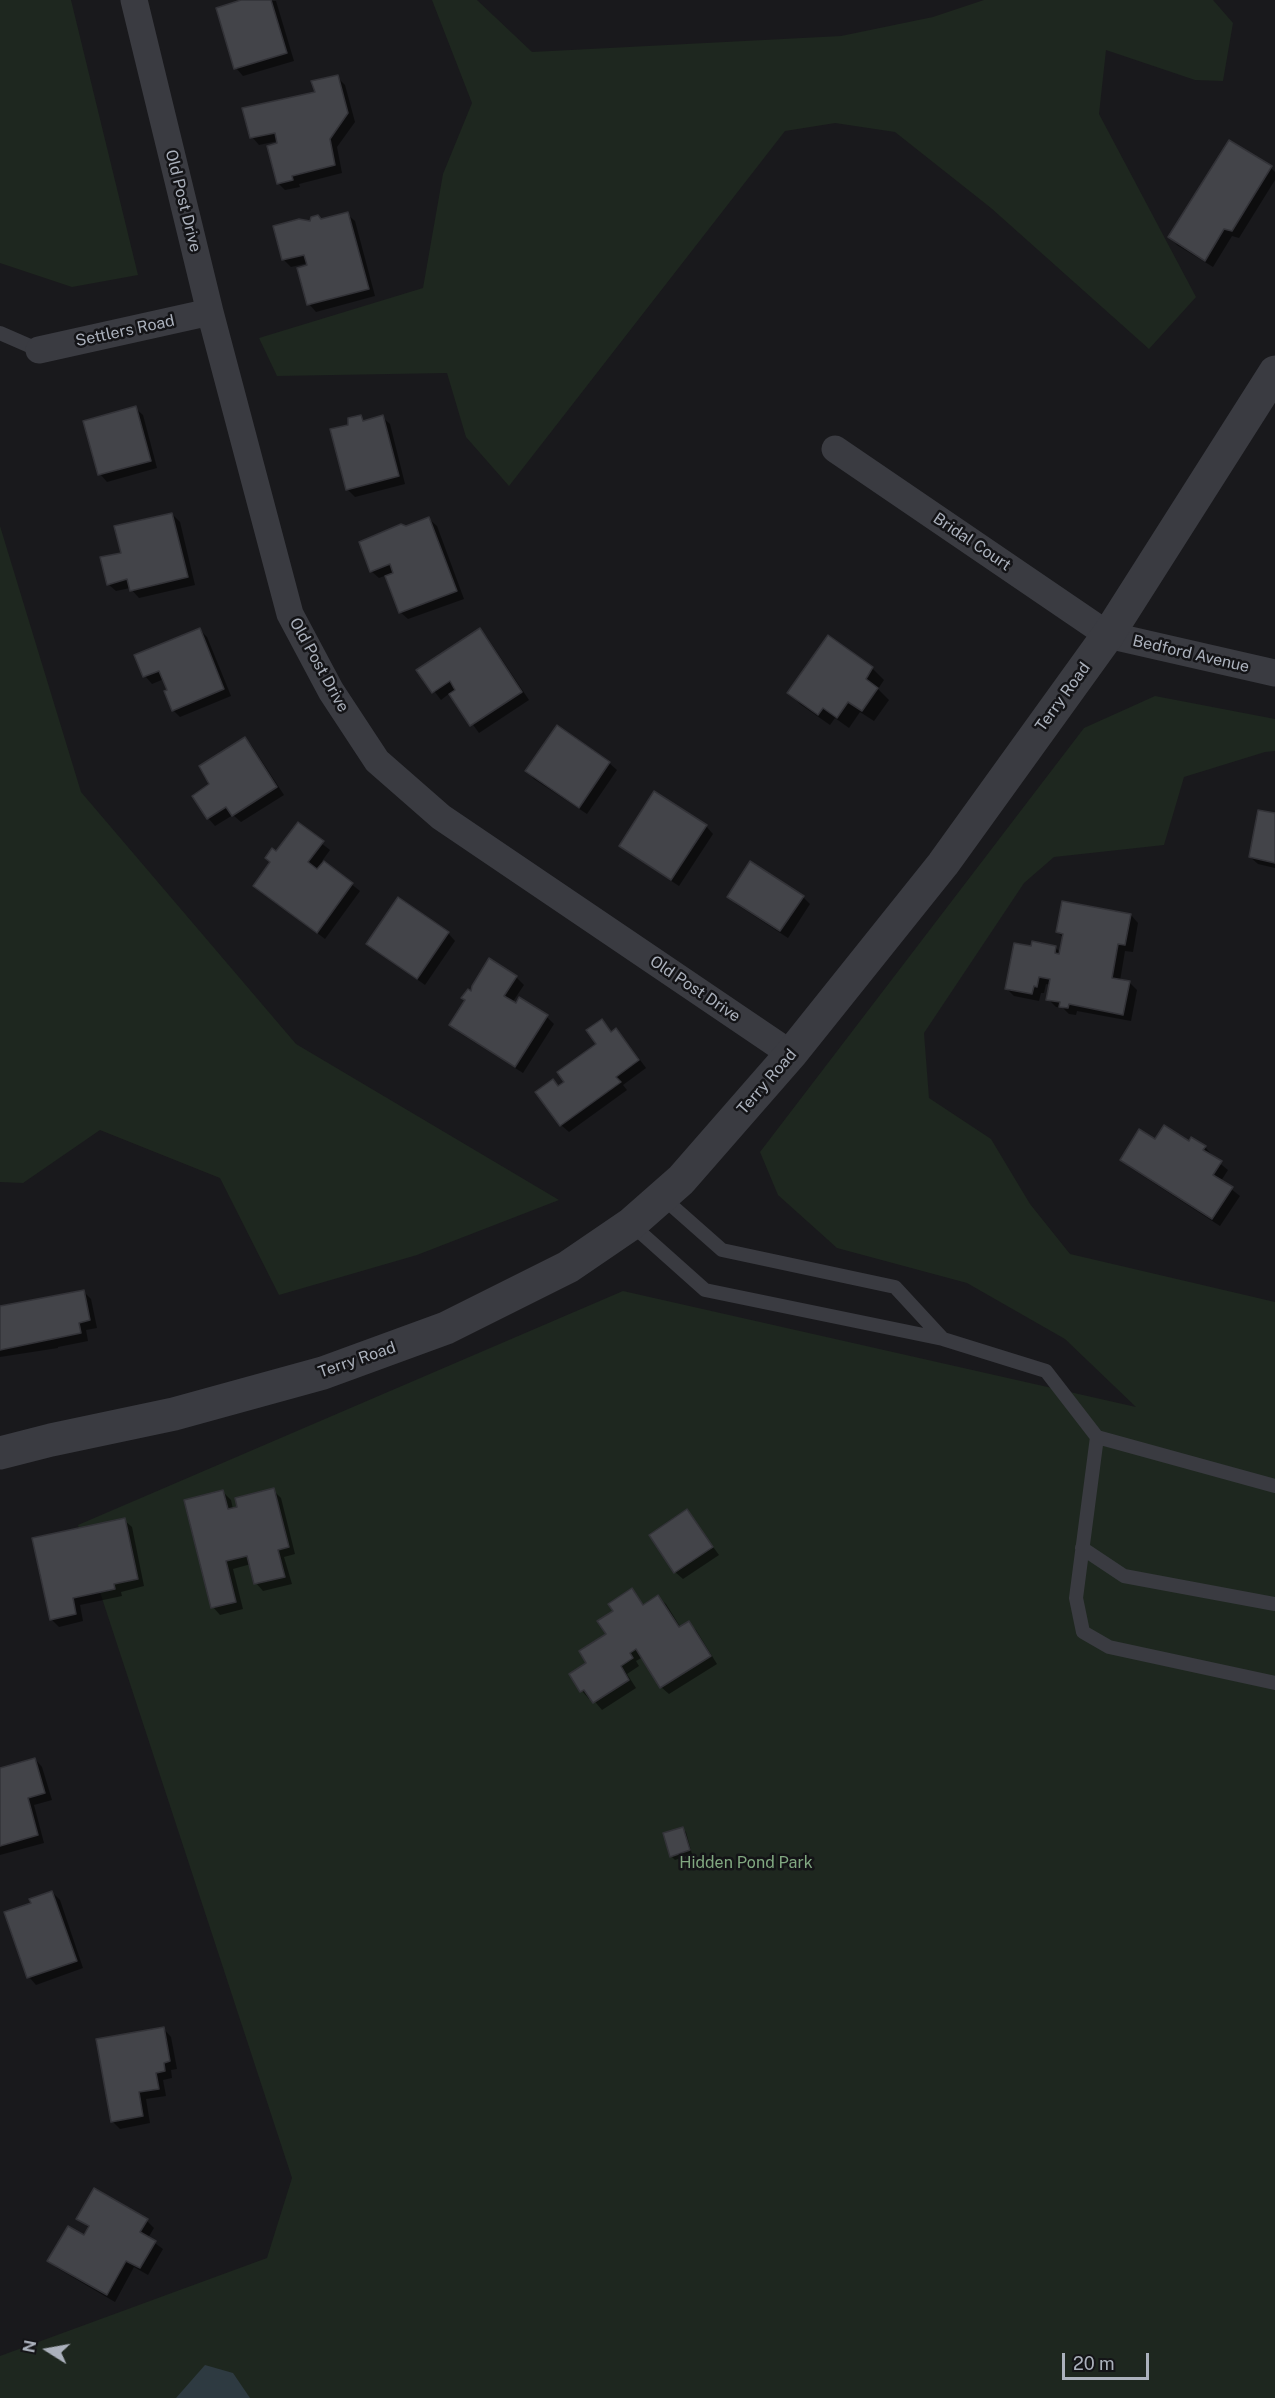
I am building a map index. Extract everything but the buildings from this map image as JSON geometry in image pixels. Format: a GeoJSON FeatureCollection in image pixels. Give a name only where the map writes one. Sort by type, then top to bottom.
{"type":"FeatureCollection","features":[{"type":"Feature","properties":{"kind":"street","name":"Old Post Drive"},"geometry":{"type":"LineString","coordinates":[[134,0],[210,312],[290,614],[331,692],[377,761],[441,818],[791,1054]]}},
{"type":"Feature","properties":{"kind":"street","name":"Settlers Road"},"geometry":{"type":"LineString","coordinates":[[39,350],[210,312]]}},
{"type":"Feature","properties":{"kind":"street","name":"Terry Road"},"geometry":{"type":"LineString","coordinates":[[0,1453],[197,1408],[323,1372],[446,1328],[568,1267],[631,1224],[681,1180],[791,1054],[943,864],[1108,634],[1275,372]]}},
{"type":"Feature","properties":{"kind":"street","name":"Bridal Court"},"geometry":{"type":"LineString","coordinates":[[835,449],[1108,634]]}},
{"type":"Feature","properties":{"kind":"street","name":"Bedford Avenue"},"geometry":{"type":"LineString","coordinates":[[1108,634],[1275,673]]}},
{"type":"Feature","properties":{"kind":"lane"},"geometry":{"type":"LineString","coordinates":[[0,333],[39,350]]}},
{"type":"Feature","properties":{"kind":"lane"},"geometry":{"type":"LineString","coordinates":[[662,1197],[722,1250],[895,1287],[943,1339]]}},
{"type":"Feature","properties":{"kind":"lane"},"geometry":{"type":"LineString","coordinates":[[631,1224],[705,1290],[943,1339],[1046,1371],[1097,1437],[1275,1486]]}},
{"type":"Feature","properties":{"kind":"lane"},"geometry":{"type":"LineString","coordinates":[[1097,1437],[1076,1598],[1083,1632],[1109,1647],[1275,1683]]}},
{"type":"Feature","properties":{"kind":"lane"},"geometry":{"type":"LineString","coordinates":[[1082,1548],[1124,1576],[1275,1604]]}},
{"type":"Feature","properties":{"kind":"green space"},"geometry":{"type":"Polygon","coordinates":[[[0,0],[71,0],[138,275],[72,287],[0,263],[0,0]]]}},
{"type":"Feature","properties":{"kind":"green space"},"geometry":{"type":"Polygon","coordinates":[[[432,0],[477,0],[532,52],[841,36],[933,17],[984,0],[1213,0],[1233,23],[1223,81],[1195,80],[1106,50],[1099,114],[1196,297],[1149,349],[991,208],[895,132],[835,123],[785,131],[509,486],[466,437],[447,373],[277,376],[259,338],[423,288],[443,174],[472,103],[432,0]]]}},
{"type":"Feature","properties":{"kind":"green space"},"geometry":{"type":"Polygon","coordinates":[[[0,526],[81,792],[296,1044],[559,1200],[417,1255],[279,1295],[220,1178],[100,1130],[23,1183],[0,1182],[0,526]]]}},
{"type":"Feature","properties":{"kind":"green space","name":"Hidden Pond Park"},"geometry":{"type":"Polygon","coordinates":[[[1155,696],[1275,719],[1275,751],[1184,777],[1164,845],[1054,857],[1024,883],[924,1033],[929,1098],[991,1139],[1030,1204],[1070,1254],[1275,1302],[1275,2398],[0,2398],[0,2356],[267,2258],[292,2178],[78,1525],[623,1291],[1136,1407],[1065,1339],[967,1283],[837,1248],[778,1195],[760,1152],[1084,728],[1155,696]]]}},
{"type":"Feature","properties":{"kind":"shaded area"},"geometry":{"type":"Polygon","coordinates":[[[205,2365],[233,2373],[250,2398],[176,2398],[205,2365]]]}}]}
